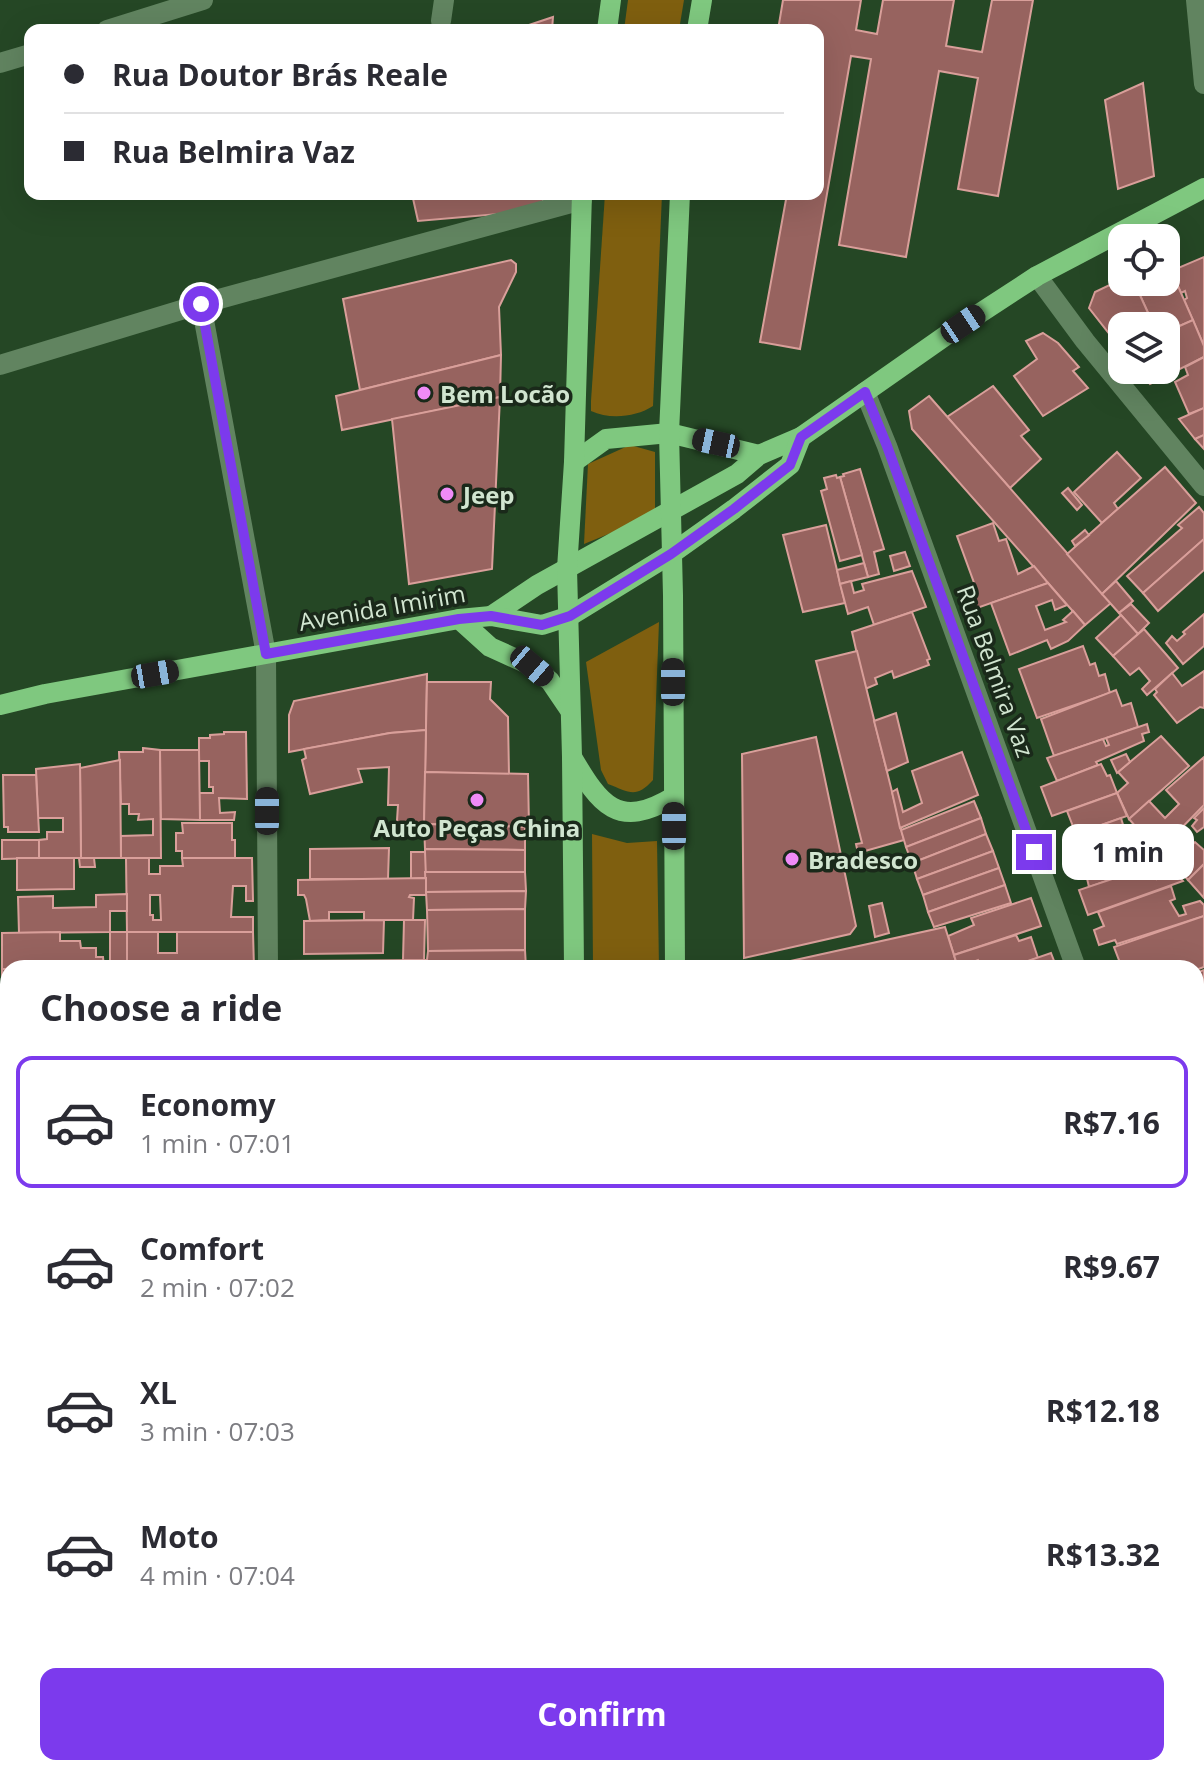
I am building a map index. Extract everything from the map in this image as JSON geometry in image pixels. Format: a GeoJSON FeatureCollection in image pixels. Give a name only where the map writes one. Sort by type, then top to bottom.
{"type":"FeatureCollection","features":[{"type":"Feature","properties":{"kind":"main road"},"geometry":{"type":"LineString","coordinates":[[608,24],[611,0]]}},
{"type":"Feature","properties":{"kind":"main road"},"geometry":{"type":"LineString","coordinates":[[698,24],[702,0]]}},
{"type":"Feature","properties":{"kind":"main road","name":"Avenida Imirim"},"geometry":{"type":"LineString","coordinates":[[491,616],[567,569],[737,474],[759,455],[801,437],[1037,276],[1204,188]]}},
{"type":"Feature","properties":{"kind":"main road"},"geometry":{"type":"LineString","coordinates":[[574,960],[567,569],[574,462],[582,200]]}},
{"type":"Feature","properties":{"kind":"main road"},"geometry":{"type":"LineString","coordinates":[[675,960],[669,433],[679,200]]}},
{"type":"Feature","properties":{"kind":"main road"},"geometry":{"type":"LineString","coordinates":[[574,462],[606,439],[669,433],[759,455]]}},
{"type":"Feature","properties":{"kind":"main road","name":"Avenida Imirim"},"geometry":{"type":"LineString","coordinates":[[0,705],[45,694],[459,619],[491,616],[542,625],[570,616],[671,554],[790,465],[801,437]]}},
{"type":"Feature","properties":{"kind":"main road"},"geometry":{"type":"LineString","coordinates":[[459,619],[490,647],[532,666],[550,681],[570,712]]}},
{"type":"Feature","properties":{"kind":"main road"},"geometry":{"type":"LineString","coordinates":[[572,757],[601,799],[619,810],[643,813],[673,797]]}},
{"type":"Feature","properties":{"kind":"street"},"geometry":{"type":"LineString","coordinates":[[126,24],[203,0]]}},
{"type":"Feature","properties":{"kind":"street"},"geometry":{"type":"LineString","coordinates":[[441,21],[444,0]]}},
{"type":"Feature","properties":{"kind":"street"},"geometry":{"type":"LineString","coordinates":[[1196,0],[1204,84]]}},
{"type":"Feature","properties":{"kind":"street"},"geometry":{"type":"LineString","coordinates":[[0,63],[24,56]]}},
{"type":"Feature","properties":{"kind":"street"},"geometry":{"type":"LineString","coordinates":[[0,365],[201,304],[571,200]]}},
{"type":"Feature","properties":{"kind":"street"},"geometry":{"type":"LineString","coordinates":[[1037,276],[1085,341],[1204,486]]}},
{"type":"Feature","properties":{"kind":"street"},"geometry":{"type":"LineString","coordinates":[[201,304],[266,654],[268,960]]}},
{"type":"Feature","properties":{"kind":"street","name":"Rua Belmira Vaz"},"geometry":{"type":"LineString","coordinates":[[865,392],[1073,960]]}},
{"type":"Feature","properties":{"kind":"shaded area"},"geometry":{"type":"Polygon","coordinates":[[[628,0],[684,0],[680,24],[625,24],[628,0]]]}},
{"type":"Feature","properties":{"kind":"shaded area"},"geometry":{"type":"Polygon","coordinates":[[[605,200],[662,200],[653,406],[639,413],[606,416],[591,411],[605,200]]]}},
{"type":"Feature","properties":{"kind":"shaded area"},"geometry":{"type":"Polygon","coordinates":[[[630,445],[655,452],[655,515],[584,544],[588,464],[630,445]]]}},
{"type":"Feature","properties":{"kind":"shaded area"},"geometry":{"type":"Polygon","coordinates":[[[659,622],[653,780],[642,790],[632,792],[608,784],[601,770],[586,662],[659,622]]]}},
{"type":"Feature","properties":{"kind":"shaded area"},"geometry":{"type":"Polygon","coordinates":[[[592,834],[627,843],[657,841],[659,960],[593,960],[592,834]]]}},
{"type":"Feature","properties":{"kind":"building"},"geometry":{"type":"Polygon","coordinates":[[[783,0],[861,0],[856,30],[877,34],[883,0],[954,0],[946,46],[982,52],[992,0],[1033,0],[998,196],[958,189],[978,78],[939,71],[906,257],[839,245],[871,59],[851,56],[800,349],[760,342],[786,200],[824,200],[824,24],[779,24],[783,0]]]}},
{"type":"Feature","properties":{"kind":"building"},"geometry":{"type":"Polygon","coordinates":[[[553,17],[552,24],[532,24],[553,17]]]}},
{"type":"Feature","properties":{"kind":"building"},"geometry":{"type":"Polygon","coordinates":[[[1143,83],[1154,176],[1118,189],[1105,100],[1143,83]]]}},
{"type":"Feature","properties":{"kind":"building"},"geometry":{"type":"Polygon","coordinates":[[[413,200],[543,200],[543,210],[418,221],[413,200]]]}},
{"type":"Feature","properties":{"kind":"building"},"geometry":{"type":"Polygon","coordinates":[[[1204,257],[1204,346],[1184,300],[1187,298],[1185,291],[1180,291],[1180,267],[1204,257]]]}},
{"type":"Feature","properties":{"kind":"building"},"geometry":{"type":"Polygon","coordinates":[[[511,260],[516,264],[516,272],[499,307],[501,355],[360,390],[343,299],[511,260]]]}},
{"type":"Feature","properties":{"kind":"building"},"geometry":{"type":"Polygon","coordinates":[[[1108,286],[1108,296],[1140,296],[1148,312],[1108,312],[1108,332],[1089,308],[1095,292],[1108,286]]]}},
{"type":"Feature","properties":{"kind":"building"},"geometry":{"type":"Polygon","coordinates":[[[1180,291],[1193,320],[1180,326],[1180,312],[1148,312],[1140,296],[1180,296],[1180,291]]]}},
{"type":"Feature","properties":{"kind":"building"},"geometry":{"type":"Polygon","coordinates":[[[1193,320],[1204,346],[1204,357],[1180,369],[1180,326],[1193,320]]]}},
{"type":"Feature","properties":{"kind":"building"},"geometry":{"type":"Polygon","coordinates":[[[1043,333],[1058,343],[1079,367],[1073,371],[1088,388],[1043,416],[1014,376],[1037,359],[1026,341],[1043,333]]]}},
{"type":"Feature","properties":{"kind":"building","name":"Bem Locão"},"geometry":{"type":"Polygon","coordinates":[[[501,355],[500,397],[342,430],[336,396],[501,355]]]}},
{"type":"Feature","properties":{"kind":"building"},"geometry":{"type":"Polygon","coordinates":[[[1204,357],[1204,408],[1189,414],[1176,384],[1180,384],[1180,379],[1188,375],[1185,367],[1204,357]]]}},
{"type":"Feature","properties":{"kind":"building"},"geometry":{"type":"Polygon","coordinates":[[[993,386],[1029,430],[1021,436],[1041,459],[1010,488],[947,417],[993,386]]]}},
{"type":"Feature","properties":{"kind":"building"},"geometry":{"type":"Polygon","coordinates":[[[929,396],[1111,603],[1085,625],[912,429],[909,411],[929,396]]]}},
{"type":"Feature","properties":{"kind":"building","name":"Jeep"},"geometry":{"type":"Polygon","coordinates":[[[500,397],[492,569],[409,584],[392,419],[500,397]]]}},
{"type":"Feature","properties":{"kind":"building"},"geometry":{"type":"Polygon","coordinates":[[[1204,408],[1204,435],[1195,439],[1179,419],[1204,408]]]}},
{"type":"Feature","properties":{"kind":"building"},"geometry":{"type":"Polygon","coordinates":[[[1204,435],[1204,449],[1195,439],[1204,435]]]}},
{"type":"Feature","properties":{"kind":"building"},"geometry":{"type":"Polygon","coordinates":[[[1117,452],[1141,478],[1114,503],[1118,509],[1102,523],[1074,492],[1117,452]]]}},
{"type":"Feature","properties":{"kind":"building"},"geometry":{"type":"Polygon","coordinates":[[[1165,467],[1196,503],[1102,594],[1067,554],[1165,467]]]}},
{"type":"Feature","properties":{"kind":"building"},"geometry":{"type":"Polygon","coordinates":[[[860,469],[884,549],[874,552],[879,574],[868,577],[840,477],[860,469]]]}},
{"type":"Feature","properties":{"kind":"building"},"geometry":{"type":"Polygon","coordinates":[[[840,477],[862,555],[840,561],[821,491],[827,489],[824,478],[840,477]]]}},
{"type":"Feature","properties":{"kind":"building"},"geometry":{"type":"Polygon","coordinates":[[[1068,488],[1082,505],[1077,510],[1062,493],[1068,488]]]}},
{"type":"Feature","properties":{"kind":"building"},"geometry":{"type":"Polygon","coordinates":[[[1199,507],[1204,513],[1204,539],[1143,593],[1127,576],[1182,528],[1178,525],[1199,507]]]}},
{"type":"Feature","properties":{"kind":"building"},"geometry":{"type":"Polygon","coordinates":[[[993,523],[999,541],[1006,539],[1018,574],[1034,566],[1048,583],[977,608],[971,593],[977,591],[957,536],[993,523]]]}},
{"type":"Feature","properties":{"kind":"building"},"geometry":{"type":"Polygon","coordinates":[[[826,525],[845,603],[803,612],[783,535],[826,525]]]}},
{"type":"Feature","properties":{"kind":"building"},"geometry":{"type":"Polygon","coordinates":[[[1085,530],[1089,535],[1075,546],[1072,541],[1085,530]]]}},
{"type":"Feature","properties":{"kind":"building"},"geometry":{"type":"Polygon","coordinates":[[[1204,539],[1204,570],[1158,611],[1143,593],[1204,539]]]}},
{"type":"Feature","properties":{"kind":"building"},"geometry":{"type":"Polygon","coordinates":[[[905,552],[910,566],[894,571],[890,556],[905,552]]]}},
{"type":"Feature","properties":{"kind":"building"},"geometry":{"type":"Polygon","coordinates":[[[864,563],[868,577],[840,584],[837,570],[864,563]]]}},
{"type":"Feature","properties":{"kind":"building"},"geometry":{"type":"Polygon","coordinates":[[[912,571],[926,607],[874,625],[868,607],[848,614],[840,584],[851,581],[854,593],[864,590],[862,584],[912,571]]]}},
{"type":"Feature","properties":{"kind":"building"},"geometry":{"type":"Polygon","coordinates":[[[1116,581],[1133,601],[1119,613],[1102,594],[1116,581]]]}},
{"type":"Feature","properties":{"kind":"building"},"geometry":{"type":"Polygon","coordinates":[[[1048,583],[1067,605],[1055,610],[1052,600],[1036,606],[1045,630],[1066,622],[1063,620],[1073,611],[1085,625],[1068,641],[1051,649],[1047,640],[1010,655],[991,603],[1048,583]]]}},
{"type":"Feature","properties":{"kind":"building"},"geometry":{"type":"Polygon","coordinates":[[[1131,604],[1149,623],[1138,634],[1119,613],[1131,604]]]}},
{"type":"Feature","properties":{"kind":"building"},"geometry":{"type":"Polygon","coordinates":[[[912,612],[930,659],[927,660],[929,665],[894,678],[892,671],[875,678],[877,684],[865,689],[852,632],[912,612]]]}},
{"type":"Feature","properties":{"kind":"building"},"geometry":{"type":"Polygon","coordinates":[[[1204,614],[1204,646],[1183,664],[1166,643],[1172,636],[1177,641],[1204,614]]]}},
{"type":"Feature","properties":{"kind":"building"},"geometry":{"type":"Polygon","coordinates":[[[1121,615],[1138,634],[1113,656],[1096,638],[1121,615]]]}},
{"type":"Feature","properties":{"kind":"building"},"geometry":{"type":"Polygon","coordinates":[[[1144,629],[1178,668],[1147,695],[1142,689],[1150,681],[1139,668],[1130,675],[1113,656],[1144,629]]]}},
{"type":"Feature","properties":{"kind":"building"},"geometry":{"type":"Polygon","coordinates":[[[1083,646],[1090,665],[1095,663],[1099,676],[1105,674],[1110,693],[1037,718],[1019,669],[1083,646]]]}},
{"type":"Feature","properties":{"kind":"building"},"geometry":{"type":"Polygon","coordinates":[[[857,651],[904,840],[858,853],[856,844],[862,843],[816,661],[857,651]]]}},
{"type":"Feature","properties":{"kind":"building"},"geometry":{"type":"Polygon","coordinates":[[[1204,671],[1204,708],[1200,707],[1177,723],[1154,695],[1157,692],[1155,689],[1172,673],[1182,686],[1204,671]]]}},
{"type":"Feature","properties":{"kind":"building"},"geometry":{"type":"Polygon","coordinates":[[[427,674],[426,730],[390,733],[289,752],[289,715],[294,701],[427,674]]]}},
{"type":"Feature","properties":{"kind":"building"},"geometry":{"type":"Polygon","coordinates":[[[427,682],[491,682],[490,699],[508,717],[509,775],[425,772],[427,682]]]}},
{"type":"Feature","properties":{"kind":"building"},"geometry":{"type":"Polygon","coordinates":[[[1116,690],[1122,706],[1131,703],[1138,727],[1054,756],[1041,719],[1116,690]]]}},
{"type":"Feature","properties":{"kind":"building"},"geometry":{"type":"Polygon","coordinates":[[[896,713],[908,762],[887,771],[874,721],[896,713]]]}},
{"type":"Feature","properties":{"kind":"building"},"geometry":{"type":"Polygon","coordinates":[[[1147,724],[1149,732],[1142,734],[1144,741],[1096,762],[1098,765],[1057,781],[1047,758],[1103,739],[1106,746],[1109,745],[1106,738],[1147,724]]]}},
{"type":"Feature","properties":{"kind":"building"},"geometry":{"type":"Polygon","coordinates":[[[426,730],[424,836],[396,836],[398,805],[388,805],[389,767],[358,769],[362,782],[310,794],[302,760],[306,758],[304,749],[390,733],[426,730]]]}},
{"type":"Feature","properties":{"kind":"building"},"geometry":{"type":"Polygon","coordinates":[[[246,732],[247,799],[219,798],[220,813],[235,812],[234,820],[200,820],[199,793],[213,793],[213,787],[209,787],[209,761],[199,761],[199,738],[210,738],[210,735],[246,732]]]}},
{"type":"Feature","properties":{"kind":"building"},"geometry":{"type":"Polygon","coordinates":[[[1161,736],[1189,766],[1129,819],[1117,793],[1128,783],[1118,772],[1161,736]]]}},
{"type":"Feature","properties":{"kind":"building","name":"Bradesco"},"geometry":{"type":"Polygon","coordinates":[[[816,737],[856,926],[850,934],[744,958],[742,754],[816,737]]]}},
{"type":"Feature","properties":{"kind":"building"},"geometry":{"type":"Polygon","coordinates":[[[143,748],[160,750],[161,858],[121,858],[121,836],[153,835],[153,819],[138,820],[139,814],[129,814],[129,804],[121,804],[119,752],[143,752],[143,748]]]}},
{"type":"Feature","properties":{"kind":"building"},"geometry":{"type":"Polygon","coordinates":[[[160,750],[199,750],[200,820],[161,819],[160,750]]]}},
{"type":"Feature","properties":{"kind":"building"},"geometry":{"type":"Polygon","coordinates":[[[962,752],[978,795],[900,828],[892,792],[897,789],[903,812],[922,803],[912,771],[962,752]]]}},
{"type":"Feature","properties":{"kind":"building"},"geometry":{"type":"Polygon","coordinates":[[[1126,754],[1130,762],[1117,773],[1111,760],[1126,754]]]}},
{"type":"Feature","properties":{"kind":"building"},"geometry":{"type":"Polygon","coordinates":[[[1204,757],[1204,805],[1158,852],[1129,819],[1149,801],[1165,818],[1179,804],[1166,790],[1204,757]]]}},
{"type":"Feature","properties":{"kind":"building"},"geometry":{"type":"Polygon","coordinates":[[[120,760],[121,858],[81,858],[80,768],[120,760]]]}},
{"type":"Feature","properties":{"kind":"building"},"geometry":{"type":"Polygon","coordinates":[[[80,764],[81,858],[39,858],[39,840],[47,839],[47,832],[63,832],[63,818],[38,818],[36,769],[80,764]]]}},
{"type":"Feature","properties":{"kind":"building"},"geometry":{"type":"Polygon","coordinates":[[[1101,764],[1107,776],[1110,775],[1117,793],[1052,816],[1041,787],[1101,764]]]}},
{"type":"Feature","properties":{"kind":"building","name":"Auto Peças China"},"geometry":{"type":"Polygon","coordinates":[[[425,772],[528,774],[529,827],[424,824],[425,772]]]}},
{"type":"Feature","properties":{"kind":"building"},"geometry":{"type":"Polygon","coordinates":[[[3,775],[36,775],[39,832],[8,832],[8,827],[4,827],[3,775]]]}},
{"type":"Feature","properties":{"kind":"building"},"geometry":{"type":"Polygon","coordinates":[[[1117,793],[1127,816],[1076,834],[1067,811],[1117,793]]]}},
{"type":"Feature","properties":{"kind":"building"},"geometry":{"type":"Polygon","coordinates":[[[974,801],[981,818],[906,847],[901,830],[974,801]]]}},
{"type":"Feature","properties":{"kind":"building"},"geometry":{"type":"Polygon","coordinates":[[[1204,808],[1204,827],[1197,832],[1192,826],[1197,820],[1194,818],[1204,808]]]}},
{"type":"Feature","properties":{"kind":"building"},"geometry":{"type":"Polygon","coordinates":[[[981,818],[986,834],[912,863],[906,847],[981,818]]]}},
{"type":"Feature","properties":{"kind":"building"},"geometry":{"type":"Polygon","coordinates":[[[1121,818],[1127,838],[1081,853],[1076,834],[1121,818]]]}},
{"type":"Feature","properties":{"kind":"building"},"geometry":{"type":"Polygon","coordinates":[[[182,823],[232,823],[235,858],[182,858],[182,851],[176,851],[176,833],[183,833],[182,823]]]}},
{"type":"Feature","properties":{"kind":"building"},"geometry":{"type":"Polygon","coordinates":[[[424,824],[525,827],[525,850],[425,849],[424,824]]]}},
{"type":"Feature","properties":{"kind":"building"},"geometry":{"type":"Polygon","coordinates":[[[986,834],[993,851],[917,879],[912,863],[986,834]]]}},
{"type":"Feature","properties":{"kind":"building"},"geometry":{"type":"Polygon","coordinates":[[[1174,835],[1188,849],[1195,842],[1204,850],[1204,864],[1188,880],[1161,849],[1174,835]]]}},
{"type":"Feature","properties":{"kind":"building"},"geometry":{"type":"Polygon","coordinates":[[[2,840],[39,840],[39,858],[2,859],[2,840]]]}},
{"type":"Feature","properties":{"kind":"building"},"geometry":{"type":"Polygon","coordinates":[[[1121,840],[1127,854],[1141,849],[1143,854],[1148,851],[1149,854],[1156,849],[1166,861],[1089,887],[1081,853],[1121,840]]]}},
{"type":"Feature","properties":{"kind":"building"},"geometry":{"type":"Polygon","coordinates":[[[389,848],[388,879],[310,879],[310,849],[389,848]]]}},
{"type":"Feature","properties":{"kind":"building"},"geometry":{"type":"Polygon","coordinates":[[[425,849],[525,850],[525,872],[425,872],[425,849]]]}},
{"type":"Feature","properties":{"kind":"building"},"geometry":{"type":"Polygon","coordinates":[[[993,851],[999,868],[923,895],[917,879],[993,851]]]}},
{"type":"Feature","properties":{"kind":"building"},"geometry":{"type":"Polygon","coordinates":[[[411,852],[425,852],[426,878],[411,879],[411,852]]]}},
{"type":"Feature","properties":{"kind":"building"},"geometry":{"type":"Polygon","coordinates":[[[17,858],[74,858],[74,889],[17,890],[17,858]]]}},
{"type":"Feature","properties":{"kind":"building"},"geometry":{"type":"Polygon","coordinates":[[[79,858],[94,858],[95,867],[80,867],[79,858]]]}},
{"type":"Feature","properties":{"kind":"building"},"geometry":{"type":"Polygon","coordinates":[[[126,858],[149,858],[149,874],[160,874],[160,866],[183,866],[182,858],[252,858],[253,901],[246,901],[246,886],[233,886],[231,917],[253,917],[253,932],[127,932],[126,858]],[[150,895],[153,920],[161,920],[160,895],[150,895]]]}},
{"type":"Feature","properties":{"kind":"building"},"geometry":{"type":"Polygon","coordinates":[[[1204,864],[1204,898],[1188,880],[1204,864]]]}},
{"type":"Feature","properties":{"kind":"building"},"geometry":{"type":"Polygon","coordinates":[[[999,868],[1005,885],[928,912],[923,895],[999,868]]]}},
{"type":"Feature","properties":{"kind":"building"},"geometry":{"type":"Polygon","coordinates":[[[1154,870],[1157,879],[1174,870],[1183,881],[1088,915],[1079,890],[1127,874],[1128,878],[1154,870]]]}},
{"type":"Feature","properties":{"kind":"building"},"geometry":{"type":"Polygon","coordinates":[[[425,872],[525,872],[526,891],[426,892],[425,872]]]}},
{"type":"Feature","properties":{"kind":"building"},"geometry":{"type":"Polygon","coordinates":[[[426,878],[426,895],[409,897],[414,898],[413,920],[364,920],[364,912],[329,912],[329,920],[310,921],[306,899],[304,895],[298,895],[298,880],[426,878]]]}},
{"type":"Feature","properties":{"kind":"building"},"geometry":{"type":"Polygon","coordinates":[[[1005,885],[1011,903],[934,927],[928,912],[1005,885]]]}},
{"type":"Feature","properties":{"kind":"building"},"geometry":{"type":"Polygon","coordinates":[[[1171,886],[1175,899],[1170,901],[1179,916],[1186,914],[1183,906],[1200,901],[1204,905],[1204,916],[1117,944],[1115,940],[1099,945],[1094,930],[1104,926],[1098,912],[1171,886]]]}},
{"type":"Feature","properties":{"kind":"building"},"geometry":{"type":"Polygon","coordinates":[[[526,891],[525,909],[427,910],[426,892],[526,891]]]}},
{"type":"Feature","properties":{"kind":"building"},"geometry":{"type":"Polygon","coordinates":[[[127,894],[127,911],[110,911],[110,932],[19,933],[18,897],[53,896],[53,908],[96,907],[96,895],[127,894]]]}},
{"type":"Feature","properties":{"kind":"building"},"geometry":{"type":"Polygon","coordinates":[[[1031,898],[1041,926],[954,955],[948,936],[974,925],[971,918],[1031,898]]]}},
{"type":"Feature","properties":{"kind":"building"},"geometry":{"type":"Polygon","coordinates":[[[882,903],[889,933],[875,937],[869,906],[882,903]]]}},
{"type":"Feature","properties":{"kind":"building"},"geometry":{"type":"Polygon","coordinates":[[[525,909],[525,950],[428,951],[427,910],[525,909]]]}},
{"type":"Feature","properties":{"kind":"building"},"geometry":{"type":"Polygon","coordinates":[[[1204,916],[1204,960],[1119,960],[1114,947],[1204,916]]]}},
{"type":"Feature","properties":{"kind":"building"},"geometry":{"type":"Polygon","coordinates":[[[384,920],[383,953],[304,954],[304,921],[384,920]]]}},
{"type":"Feature","properties":{"kind":"building"},"geometry":{"type":"Polygon","coordinates":[[[404,920],[425,920],[424,960],[403,960],[404,920]]]}},
{"type":"Feature","properties":{"kind":"building"},"geometry":{"type":"Polygon","coordinates":[[[945,927],[955,960],[795,960],[945,927]]]}},
{"type":"Feature","properties":{"kind":"building"},"geometry":{"type":"Polygon","coordinates":[[[60,932],[60,941],[80,941],[81,948],[96,948],[96,957],[103,957],[103,960],[2,960],[2,933],[60,932]]]}},
{"type":"Feature","properties":{"kind":"building"},"geometry":{"type":"Polygon","coordinates":[[[110,932],[127,932],[127,960],[110,960],[110,932]]]}},
{"type":"Feature","properties":{"kind":"building"},"geometry":{"type":"Polygon","coordinates":[[[127,932],[158,932],[158,953],[177,953],[177,932],[253,932],[254,960],[127,960],[127,932]]]}},
{"type":"Feature","properties":{"kind":"building"},"geometry":{"type":"Polygon","coordinates":[[[1016,935],[1019,941],[1031,937],[1038,958],[956,960],[954,955],[1016,935]]]}},
{"type":"Feature","properties":{"kind":"building"},"geometry":{"type":"Polygon","coordinates":[[[525,950],[526,960],[427,960],[428,951],[525,950]]]}},
{"type":"Feature","properties":{"kind":"building"},"geometry":{"type":"Polygon","coordinates":[[[1051,953],[1054,960],[1030,960],[1051,953]]]}},
{"type":"Feature","properties":{"kind":"place","name":"Bem Locão"},"geometry":{"type":"Point","coordinates":[424,393]}},
{"type":"Feature","properties":{"kind":"place","name":"Jeep"},"geometry":{"type":"Point","coordinates":[447,494]}},
{"type":"Feature","properties":{"kind":"place","name":"Auto Peças China"},"geometry":{"type":"Point","coordinates":[477,800]}},
{"type":"Feature","properties":{"kind":"place","name":"Bradesco"},"geometry":{"type":"Point","coordinates":[792,859]}},
{"type":"Feature","properties":{"kind":"route"},"geometry":{"type":"LineString","coordinates":[[201,304],[266,654],[459,619],[491,616],[542,625],[570,616],[671,554],[734,509],[790,465],[801,437],[865,392],[1034,852]]}}]}
